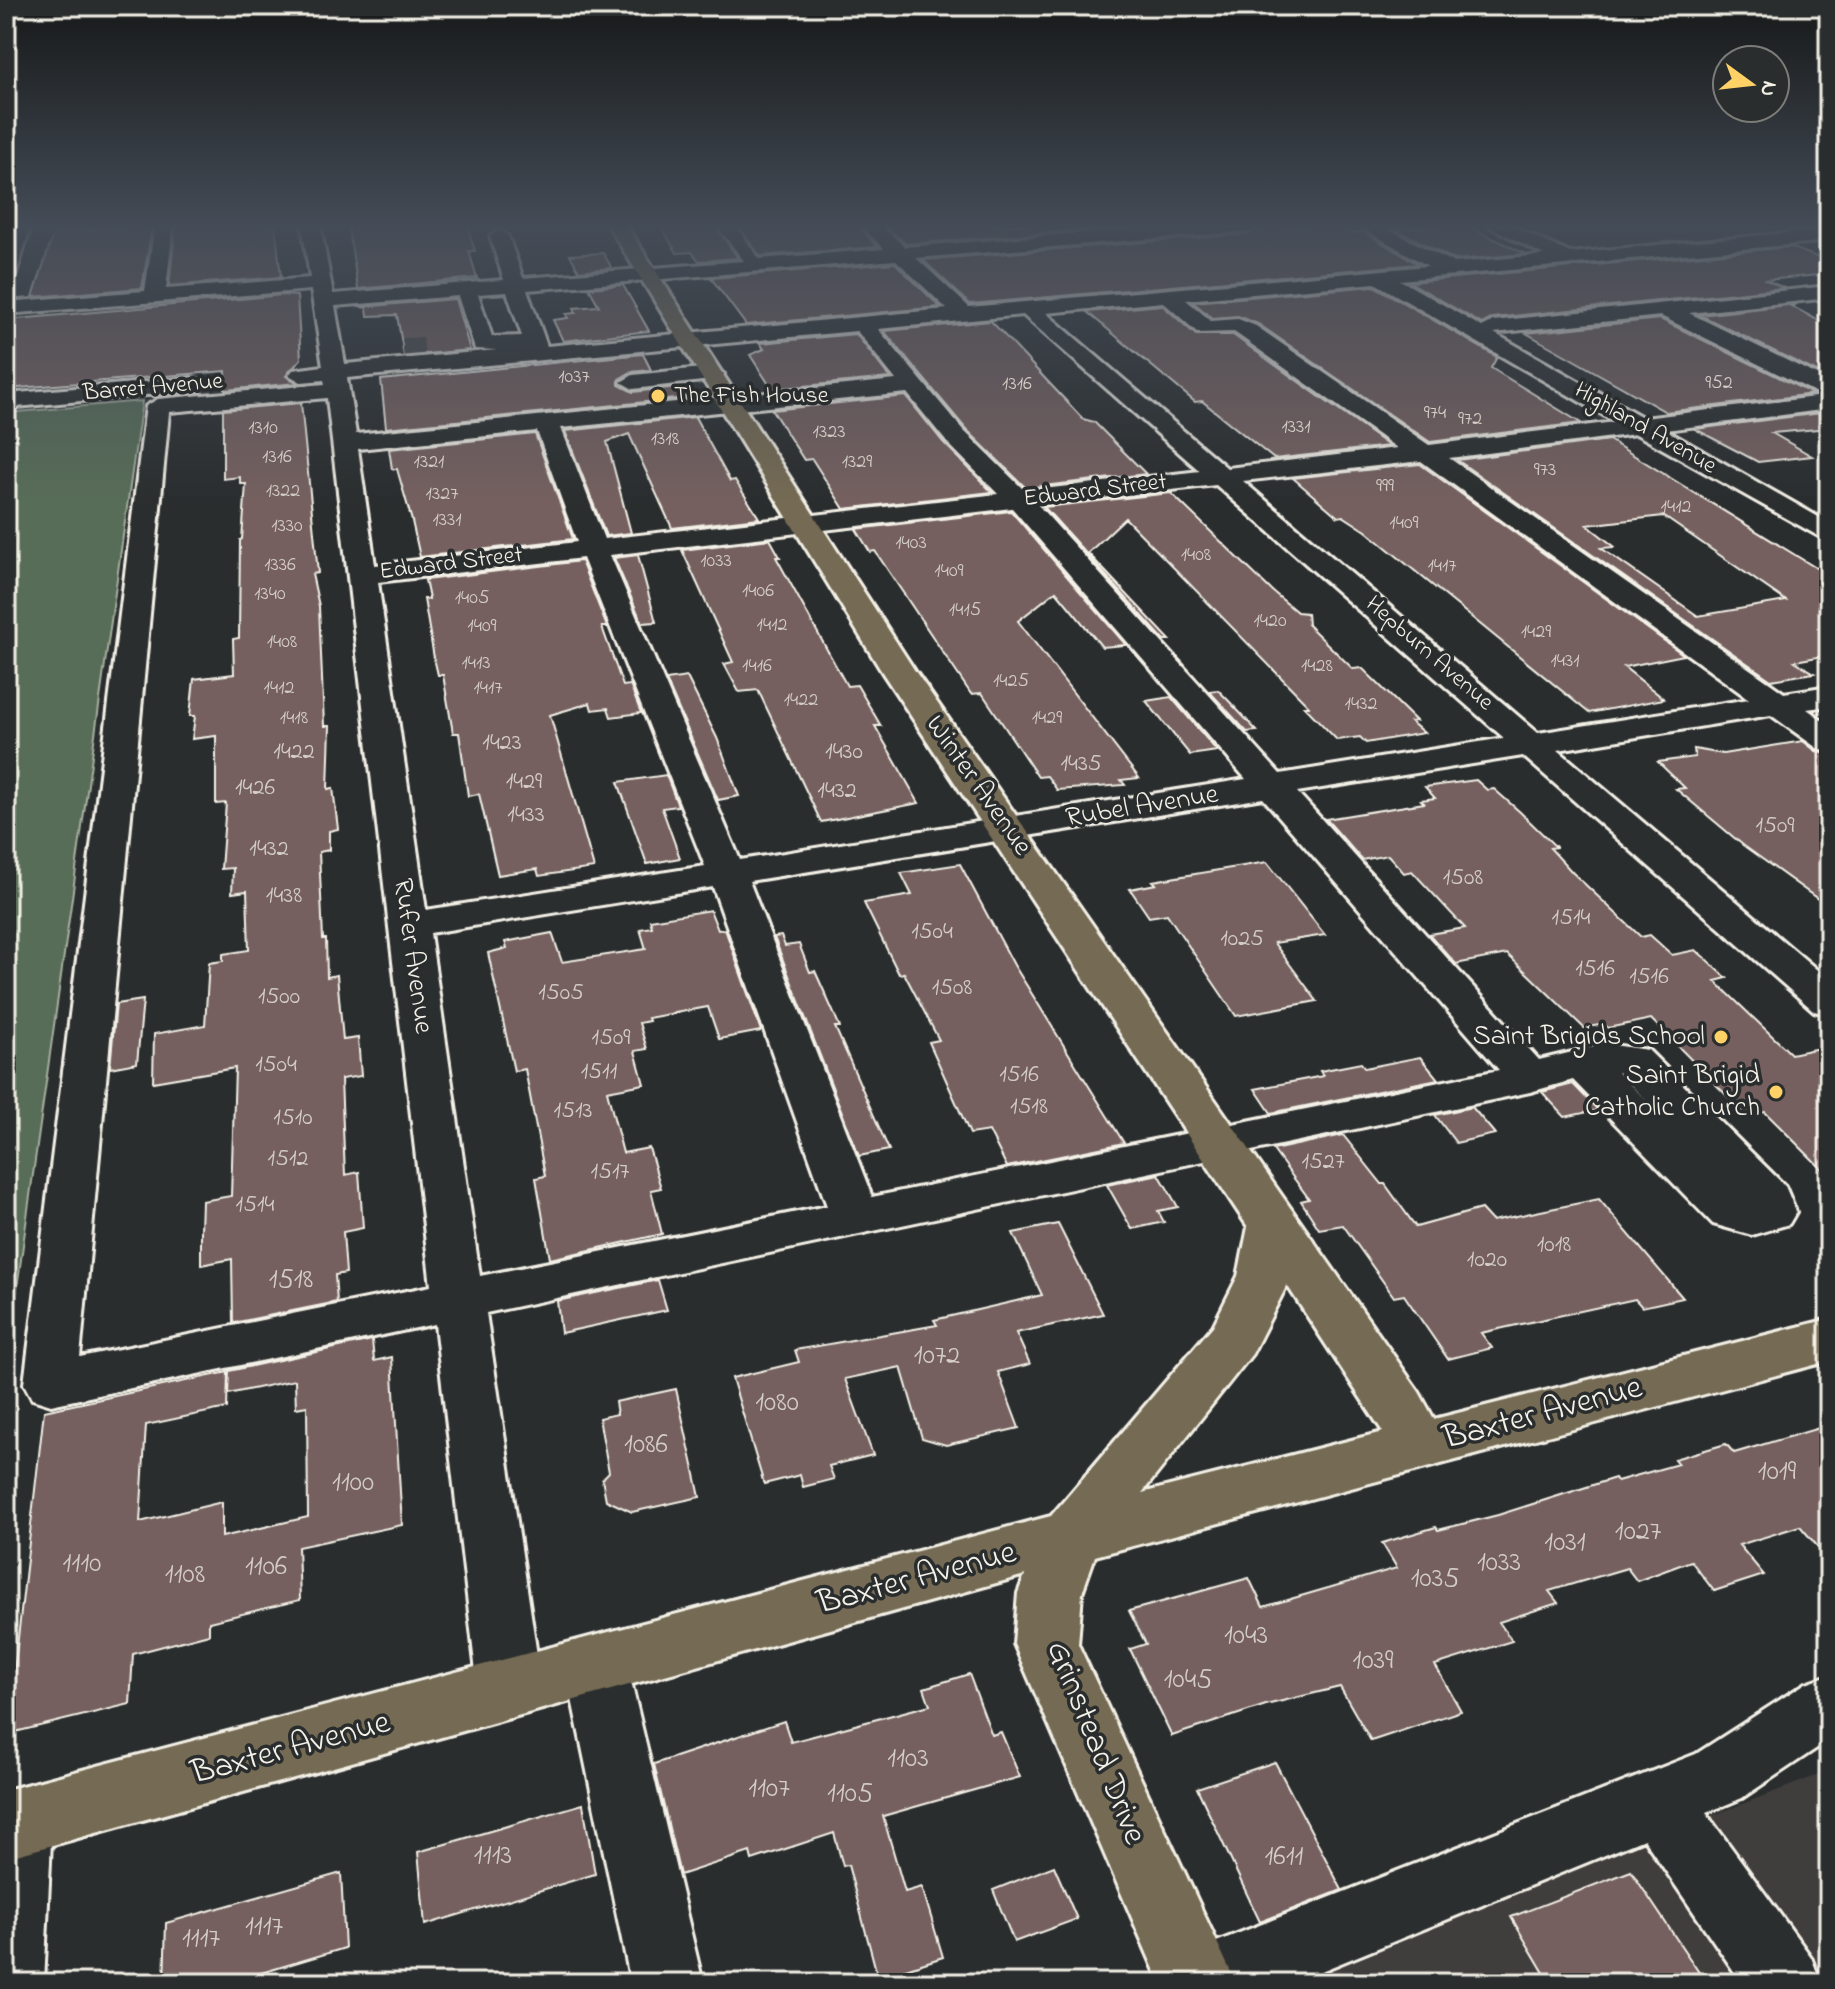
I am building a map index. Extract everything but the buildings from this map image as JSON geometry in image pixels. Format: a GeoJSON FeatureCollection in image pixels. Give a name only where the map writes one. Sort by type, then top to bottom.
{"type":"FeatureCollection","features":[{"type":"Feature","properties":{"kind":"main road","name":"Winter Avenue"},"geometry":{"type":"LineString","coordinates":[[667,318],[692,339],[730,380],[807,522],[899,672],[1399,1408],[1419,1446]]}},
{"type":"Feature","properties":{"kind":"main road","name":"Grinstead Drive"},"geometry":{"type":"LineString","coordinates":[[1198,1983],[1046,1644],[1050,1593],[1071,1537],[1233,1339],[1265,1276],[1274,1227]]}},
{"type":"Feature","properties":{"kind":"main road","name":"Baxter Avenue"},"geometry":{"type":"LineString","coordinates":[[12,1823],[1071,1537],[1829,1340]]}},
{"type":"Feature","properties":{"kind":"street","name":"Rufer Avenue"},"geometry":{"type":"LineString","coordinates":[[325,318],[344,443],[510,1689]]}},
{"type":"Feature","properties":{"kind":"street"},"geometry":{"type":"LineString","coordinates":[[475,318],[483,344],[536,348],[525,318]]}},
{"type":"Feature","properties":{"kind":"street","name":"Barret Avenue"},"geometry":{"type":"LineString","coordinates":[[6,401],[334,372],[395,352],[439,347],[536,348],[692,339],[774,339],[863,324],[925,318]]}},
{"type":"Feature","properties":{"kind":"street","name":"Hepburn Avenue"},"geometry":{"type":"LineString","coordinates":[[1038,318],[1829,1002]]}},
{"type":"Feature","properties":{"kind":"street"},"geometry":{"type":"LineString","coordinates":[[1194,318],[1206,328],[1238,325],[1248,331],[1407,444],[1426,453],[1829,741]]}},
{"type":"Feature","properties":{"kind":"street","name":"Highland Avenue"},"geometry":{"type":"LineString","coordinates":[[1451,318],[1829,534]]}},
{"type":"Feature","properties":{"kind":"street"},"geometry":{"type":"LineString","coordinates":[[1493,327],[1580,318]]}},
{"type":"Feature","properties":{"kind":"street"},"geometry":{"type":"LineString","coordinates":[[1682,318],[1829,390]]}},
{"type":"Feature","properties":{"kind":"street"},"geometry":{"type":"LineString","coordinates":[[863,324],[954,435],[1019,500],[1530,1078]]}},
{"type":"Feature","properties":{"kind":"street"},"geometry":{"type":"LineString","coordinates":[[730,380],[745,350],[774,339]]}},
{"type":"Feature","properties":{"kind":"street"},"geometry":{"type":"LineString","coordinates":[[334,372],[158,406],[51,1384],[1530,1078],[1582,1063]]}},
{"type":"Feature","properties":{"kind":"street"},"geometry":{"type":"LineString","coordinates":[[633,382],[730,380],[913,385]]}},
{"type":"Feature","properties":{"kind":"street"},"geometry":{"type":"LineString","coordinates":[[344,443],[546,422],[730,380]]}},
{"type":"Feature","properties":{"kind":"street","name":"Edward Street"},"geometry":{"type":"LineString","coordinates":[[360,575],[1426,453],[1829,402]]}},
{"type":"Feature","properties":{"kind":"street"},"geometry":{"type":"LineString","coordinates":[[546,422],[593,547],[727,874],[855,1217]]}},
{"type":"Feature","properties":{"kind":"street","name":"Rubel Avenue"},"geometry":{"type":"LineString","coordinates":[[407,925],[1829,696]]}},
{"type":"Feature","properties":{"kind":"street"},"geometry":{"type":"LineString","coordinates":[[596,1665],[667,1983]]}},
{"type":"Feature","properties":{"kind":"street"},"geometry":{"type":"LineString","coordinates":[[1204,1983],[1719,1776],[1829,1704]]}},
{"type":"Feature","properties":{"kind":"street"},"geometry":{"type":"LineString","coordinates":[[1657,1801],[1785,1983]]}},
{"type":"Feature","properties":{"kind":"street"},"geometry":{"type":"LineString","coordinates":[[8,1983],[12,1823]]}},
{"type":"Feature","properties":{"kind":"shaded area"},"geometry":{"type":"Polygon","coordinates":[[[1829,1771],[1829,1983],[1291,1983],[1288,1976],[1829,1771]]]}},
{"type":"Feature","properties":{"kind":"green space"},"geometry":{"type":"Polygon","coordinates":[[[142,401],[6,1366],[6,413],[142,401]]]}},
{"type":"Feature","properties":{"kind":"tunnel"},"geometry":{"type":"LineString","coordinates":[[403,349],[428,347]]}},
{"type":"Feature","properties":{"kind":"place","name":"The Fish House"},"geometry":{"type":"Point","coordinates":[658,396]}},
{"type":"Feature","properties":{"kind":"place","name":"Saint Brigids School"},"geometry":{"type":"Point","coordinates":[1721,1037]}},
{"type":"Feature","properties":{"kind":"place","name":"Saint Brigid Catholic Church"},"geometry":{"type":"Point","coordinates":[1776,1092]}}]}
